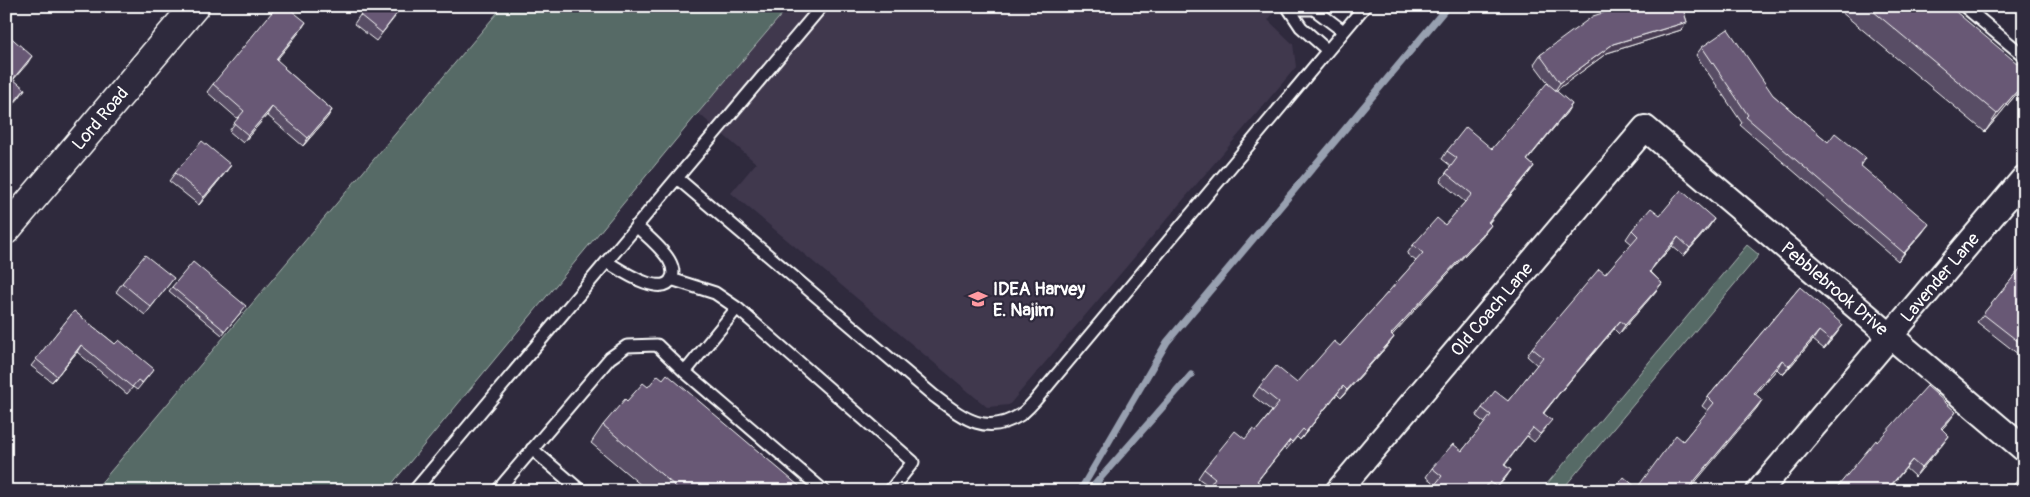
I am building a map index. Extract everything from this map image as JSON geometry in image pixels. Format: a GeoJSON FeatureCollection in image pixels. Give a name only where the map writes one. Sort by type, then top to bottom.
{"type":"FeatureCollection","features":[{"type":"Feature","properties":{"kind":"street","name":"Lord Road"},"geometry":{"type":"LineString","coordinates":[[6,230],[194,6]]}},
{"type":"Feature","properties":{"kind":"street","name":"Pebblebrook Drive"},"geometry":{"type":"LineString","coordinates":[[1645,128],[2024,448]]}},
{"type":"Feature","properties":{"kind":"street","name":"Old Coach Lane"},"geometry":{"type":"LineString","coordinates":[[1338,491],[1645,128]]}},
{"type":"Feature","properties":{"kind":"street","name":"Lavender Lane"},"geometry":{"type":"LineString","coordinates":[[1759,491],[2024,178]]}},
{"type":"Feature","properties":{"kind":"lane"},"geometry":{"type":"LineString","coordinates":[[414,491],[822,6]]}},
{"type":"Feature","properties":{"kind":"lane"},"geometry":{"type":"LineString","coordinates":[[677,178],[934,396],[966,419],[993,426],[1021,415],[1049,384],[1364,6]]}},
{"type":"Feature","properties":{"kind":"lane"},"geometry":{"type":"LineString","coordinates":[[1964,6],[2024,56]]}},
{"type":"Feature","properties":{"kind":"lane"},"geometry":{"type":"LineString","coordinates":[[1288,8],[1301,28],[1328,50]]}},
{"type":"Feature","properties":{"kind":"lane"},"geometry":{"type":"LineString","coordinates":[[1288,8],[1314,9],[1343,31]]}},
{"type":"Feature","properties":{"kind":"lane"},"geometry":{"type":"LineString","coordinates":[[607,262],[645,283],[656,286],[665,285],[671,279],[673,272],[668,258],[636,226]]}},
{"type":"Feature","properties":{"kind":"lane"},"geometry":{"type":"LineString","coordinates":[[671,279],[715,293],[736,308],[913,462],[890,491]]}},
{"type":"Feature","properties":{"kind":"lane"},"geometry":{"type":"LineString","coordinates":[[685,372],[736,308]]}},
{"type":"Feature","properties":{"kind":"lane"},"geometry":{"type":"LineString","coordinates":[[497,491],[610,358],[627,346],[657,346],[824,491]]}},
{"type":"Feature","properties":{"kind":"lane"},"geometry":{"type":"LineString","coordinates":[[532,450],[581,491]]}},
{"type":"Feature","properties":{"kind":"shaded area","name":"IDEA Harvey E. Najim"},"geometry":{"type":"Polygon","coordinates":[[[789,6],[1279,6],[1268,20],[1293,44],[1296,67],[1009,405],[987,407],[731,193],[756,163],[698,113],[789,6]]]}},
{"type":"Feature","properties":{"kind":"green space"},"geometry":{"type":"Polygon","coordinates":[[[503,6],[789,6],[698,113],[386,491],[94,491],[503,6]]]}},
{"type":"Feature","properties":{"kind":"green space"},"geometry":{"type":"Polygon","coordinates":[[[1747,245],[1759,255],[1561,491],[1541,491],[1747,245]]]}},
{"type":"Feature","properties":{"kind":"building"},"geometry":{"type":"Polygon","coordinates":[[[277,6],[286,6],[306,22],[276,59],[332,110],[308,138],[272,107],[248,135],[234,123],[244,111],[213,84],[277,6]]]}},
{"type":"Feature","properties":{"kind":"building"},"geometry":{"type":"Polygon","coordinates":[[[367,6],[398,6],[401,8],[382,33],[360,15],[367,6]]]}},
{"type":"Feature","properties":{"kind":"building"},"geometry":{"type":"Polygon","coordinates":[[[1625,6],[1682,6],[1687,22],[1613,44],[1560,83],[1540,55],[1593,16],[1625,6]]]}},
{"type":"Feature","properties":{"kind":"building"},"geometry":{"type":"Polygon","coordinates":[[[1867,6],[1949,6],[2024,69],[2024,83],[1997,114],[1867,6]]]}},
{"type":"Feature","properties":{"kind":"building"},"geometry":{"type":"Polygon","coordinates":[[[1728,29],[1773,95],[1828,142],[1835,133],[1866,158],[1860,165],[1929,224],[1904,253],[1746,117],[1748,115],[1702,47],[1728,29]]]}},
{"type":"Feature","properties":{"kind":"building"},"geometry":{"type":"Polygon","coordinates":[[[6,33],[32,56],[13,79],[25,89],[6,112],[6,33]]]}},
{"type":"Feature","properties":{"kind":"building"},"geometry":{"type":"Polygon","coordinates":[[[1547,83],[1572,104],[1527,160],[1534,166],[1488,222],[1491,225],[1391,334],[1394,337],[1347,390],[1343,386],[1306,432],[1303,429],[1292,442],[1290,440],[1257,481],[1269,490],[1205,491],[1215,478],[1204,469],[1235,431],[1245,439],[1253,429],[1256,431],[1279,403],[1259,387],[1276,366],[1297,383],[1334,341],[1340,346],[1423,253],[1413,245],[1437,218],[1445,225],[1472,194],[1446,173],[1457,158],[1447,151],[1466,127],[1492,149],[1547,83]]]}},
{"type":"Feature","properties":{"kind":"building"},"geometry":{"type":"Polygon","coordinates":[[[202,141],[231,165],[204,197],[175,173],[202,141]]]}},
{"type":"Feature","properties":{"kind":"building"},"geometry":{"type":"Polygon","coordinates":[[[1681,190],[1714,219],[1690,248],[1678,237],[1655,264],[1650,272],[1662,283],[1625,325],[1620,321],[1564,387],[1543,413],[1552,420],[1540,434],[1533,428],[1504,465],[1511,470],[1497,487],[1490,482],[1482,491],[1430,491],[1442,476],[1432,468],[1453,444],[1462,451],[1491,415],[1482,408],[1495,391],[1508,401],[1543,357],[1532,348],[1599,269],[1605,274],[1638,236],[1632,230],[1651,208],[1660,215],[1681,190]]]}},
{"type":"Feature","properties":{"kind":"building"},"geometry":{"type":"Polygon","coordinates":[[[145,255],[174,278],[151,307],[122,283],[145,255]]]}},
{"type":"Feature","properties":{"kind":"building"},"geometry":{"type":"Polygon","coordinates":[[[193,262],[246,306],[225,331],[172,287],[193,262]]]}},
{"type":"Feature","properties":{"kind":"building"},"geometry":{"type":"Polygon","coordinates":[[[2024,264],[2024,346],[1983,314],[2024,264]]]}},
{"type":"Feature","properties":{"kind":"building"},"geometry":{"type":"Polygon","coordinates":[[[1800,287],[1843,325],[1830,340],[1819,331],[1789,366],[1782,360],[1754,393],[1762,400],[1686,491],[1613,491],[1624,477],[1637,488],[1676,435],[1683,441],[1714,403],[1708,397],[1800,287]]]}},
{"type":"Feature","properties":{"kind":"building"},"geometry":{"type":"Polygon","coordinates":[[[74,311],[115,344],[119,340],[154,369],[142,383],[138,380],[132,387],[81,345],[57,376],[36,359],[74,311]]]}},
{"type":"Feature","properties":{"kind":"building"},"geometry":{"type":"Polygon","coordinates":[[[667,374],[805,491],[681,491],[603,425],[625,399],[627,401],[643,383],[648,387],[658,375],[663,379],[667,374]]]}},
{"type":"Feature","properties":{"kind":"building"},"geometry":{"type":"Polygon","coordinates":[[[1927,386],[1956,412],[1941,428],[1949,436],[1921,468],[1912,460],[1886,491],[1834,491],[1876,440],[1877,442],[1927,386]]]}},
{"type":"Feature","properties":{"kind":"building"},"geometry":{"type":"Polygon","coordinates":[[[2022,475],[2024,477],[2024,491],[2008,491],[2022,475]]]}},
{"type":"Feature","properties":{"kind":"waterway"},"geometry":{"type":"LineString","coordinates":[[1080,491],[1167,342],[1448,6]]}},
{"type":"Feature","properties":{"kind":"waterway"},"geometry":{"type":"LineString","coordinates":[[1089,491],[1191,375]]}},
{"type":"Feature","properties":{"kind":"place","name":"IDEA Harvey E. Najim"},"geometry":{"type":"Point","coordinates":[978,299]}}]}
